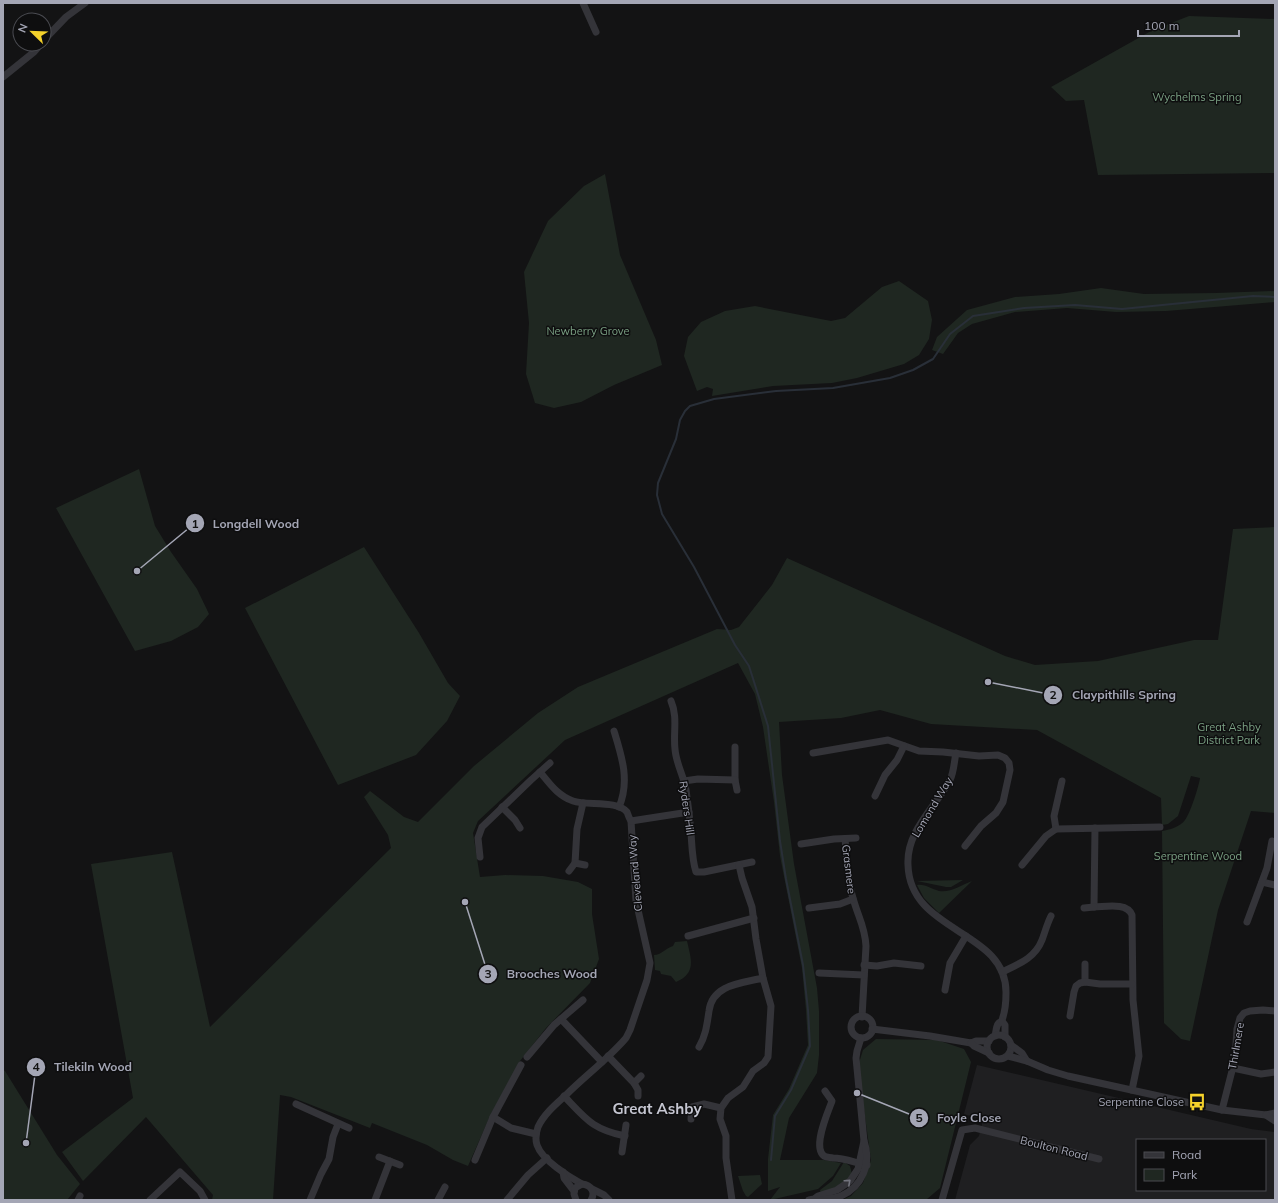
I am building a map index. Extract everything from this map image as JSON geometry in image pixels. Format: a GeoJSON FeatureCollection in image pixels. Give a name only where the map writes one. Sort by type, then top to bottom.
{"type":"FeatureCollection","features":[{"type":"Feature","properties":{"kind":"street"},"geometry":{"type":"LineString","coordinates":[[52,32],[66,17],[85,3]]}},
{"type":"Feature","properties":{"kind":"street"},"geometry":{"type":"LineString","coordinates":[[583,3],[596,32]]}},
{"type":"Feature","properties":{"kind":"street"},"geometry":{"type":"LineString","coordinates":[[3,76],[34,52]]}},
{"type":"Feature","properties":{"kind":"street","name":"Ryders Hill"},"geometry":{"type":"LineString","coordinates":[[671,701],[674,707],[676,756],[684,782],[689,812],[693,864],[696,872],[704,872],[752,862]]}},
{"type":"Feature","properties":{"kind":"street"},"geometry":{"type":"LineString","coordinates":[[540,772],[563,796],[574,802],[620,807],[624,794],[625,780],[623,763],[614,731]]}},
{"type":"Feature","properties":{"kind":"street"},"geometry":{"type":"LineString","coordinates":[[813,753],[884,740],[892,740],[919,751],[979,756],[1002,756],[1008,760],[1010,766],[1000,808],[982,826],[966,846]]}},
{"type":"Feature","properties":{"kind":"street"},"geometry":{"type":"LineString","coordinates":[[875,796],[885,775],[897,760],[904,746]]}},
{"type":"Feature","properties":{"kind":"street"},"geometry":{"type":"LineString","coordinates":[[735,747],[735,780],[737,790]]}},
{"type":"Feature","properties":{"kind":"street","name":"Lomond Way"},"geometry":{"type":"LineString","coordinates":[[956,754],[949,781],[912,839],[908,854],[908,866],[915,892],[928,910],[986,950],[998,964],[1002,972],[1006,991],[1002,1020],[998,1024],[992,1038]]}},
{"type":"Feature","properties":{"kind":"street"},"geometry":{"type":"LineString","coordinates":[[480,857],[478,838],[482,827],[550,763]]}},
{"type":"Feature","properties":{"kind":"street"},"geometry":{"type":"LineString","coordinates":[[684,782],[698,779],[735,780]]}},
{"type":"Feature","properties":{"kind":"street"},"geometry":{"type":"LineString","coordinates":[[1056,829],[1054,816],[1062,781]]}},
{"type":"Feature","properties":{"kind":"street"},"geometry":{"type":"LineString","coordinates":[[569,871],[575,863],[577,829],[583,803]]}},
{"type":"Feature","properties":{"kind":"street"},"geometry":{"type":"LineString","coordinates":[[502,807],[515,820],[520,828]]}},
{"type":"Feature","properties":{"kind":"street","name":"Cleveland Way"},"geometry":{"type":"LineString","coordinates":[[536,1134],[538,1127],[546,1115],[564,1096],[621,1044],[628,1034],[649,971],[650,963],[636,900],[630,821],[627,813],[620,807]]}},
{"type":"Feature","properties":{"kind":"street","name":"Cleveland Way"},"geometry":{"type":"LineString","coordinates":[[630,821],[689,812]]}},
{"type":"Feature","properties":{"kind":"street"},"geometry":{"type":"LineString","coordinates":[[1022,865],[1046,836],[1056,829],[1160,827]]}},
{"type":"Feature","properties":{"kind":"street"},"geometry":{"type":"LineString","coordinates":[[1094,907],[1095,828]]}},
{"type":"Feature","properties":{"kind":"street","name":"Grasmere"},"geometry":{"type":"LineString","coordinates":[[845,838],[847,873],[853,899],[865,933],[866,946],[862,1016]]}},
{"type":"Feature","properties":{"kind":"street","name":"Grasmere"},"geometry":{"type":"LineString","coordinates":[[801,844],[834,839],[856,838]]}},
{"type":"Feature","properties":{"kind":"street"},"geometry":{"type":"LineString","coordinates":[[1247,922],[1269,860],[1272,841]]}},
{"type":"Feature","properties":{"kind":"street"},"geometry":{"type":"LineString","coordinates":[[575,863],[585,865]]}},
{"type":"Feature","properties":{"kind":"street"},"geometry":{"type":"LineString","coordinates":[[732,1200],[726,1158],[726,1136],[720,1118],[721,1108],[728,1098],[743,1087],[753,1071],[768,1057],[771,1006],[763,978],[752,907],[739,865]]}},
{"type":"Feature","properties":{"kind":"street"},"geometry":{"type":"LineString","coordinates":[[1262,882],[1275,885]]}},
{"type":"Feature","properties":{"kind":"street","name":"Grasmere"},"geometry":{"type":"LineString","coordinates":[[810,908],[840,904],[853,899]]}},
{"type":"Feature","properties":{"kind":"street"},"geometry":{"type":"LineString","coordinates":[[1084,908],[1121,907],[1128,909],[1131,912],[1132,984],[1139,1056],[1132,1090]]}},
{"type":"Feature","properties":{"kind":"street"},"geometry":{"type":"LineString","coordinates":[[1002,972],[1021,964],[1035,952],[1042,941],[1051,916]]}},
{"type":"Feature","properties":{"kind":"street"},"geometry":{"type":"LineString","coordinates":[[688,936],[754,918]]}},
{"type":"Feature","properties":{"kind":"street"},"geometry":{"type":"LineString","coordinates":[[945,990],[950,963],[966,936]]}},
{"type":"Feature","properties":{"kind":"street"},"geometry":{"type":"LineString","coordinates":[[864,965],[877,966],[894,963],[921,966]]}},
{"type":"Feature","properties":{"kind":"street"},"geometry":{"type":"LineString","coordinates":[[1085,964],[1085,982]]}},
{"type":"Feature","properties":{"kind":"street"},"geometry":{"type":"LineString","coordinates":[[819,973],[864,975]]}},
{"type":"Feature","properties":{"kind":"street"},"geometry":{"type":"LineString","coordinates":[[700,1047],[706,1032],[710,1005],[718,993],[728,986],[763,978]]}},
{"type":"Feature","properties":{"kind":"street"},"geometry":{"type":"LineString","coordinates":[[1070,1016],[1075,989],[1080,983],[1132,984]]}},
{"type":"Feature","properties":{"kind":"street"},"geometry":{"type":"LineString","coordinates":[[527,1057],[544,1036],[583,1000]]}},
{"type":"Feature","properties":{"kind":"street","name":"Thirlmere"},"geometry":{"type":"LineString","coordinates":[[1222,1110],[1233,1068],[1238,1024],[1242,1016],[1250,1011],[1275,1011]]}},
{"type":"Feature","properties":{"kind":"street"},"geometry":{"type":"LineString","coordinates":[[822,1200],[835,1198],[850,1190],[858,1182],[863,1164],[861,1150],[864,1141],[856,1063],[858,1037],[851,1028],[854,1020],[862,1016],[870,1020],[872,1029],[869,1035],[858,1037]]}},
{"type":"Feature","properties":{"kind":"street"},"geometry":{"type":"LineString","coordinates":[[561,1019],[602,1062]]}},
{"type":"Feature","properties":{"kind":"street","name":"Lomond Way"},"geometry":{"type":"LineString","coordinates":[[1002,1020],[1005,1024],[1005,1037]]}},
{"type":"Feature","properties":{"kind":"street"},"geometry":{"type":"LineString","coordinates":[[872,1029],[971,1043],[989,1053],[992,1057],[998,1059],[1008,1056],[1027,1061],[1048,1070],[1068,1076],[1222,1110],[1266,1115],[1275,1113]]}},
{"type":"Feature","properties":{"kind":"street"},"geometry":{"type":"LineString","coordinates":[[971,1043],[1000,1035],[1010,1041],[1011,1045],[1022,1053],[1027,1061]]}},
{"type":"Feature","properties":{"kind":"street"},"geometry":{"type":"LineString","coordinates":[[989,1053],[987,1046],[992,1038]]}},
{"type":"Feature","properties":{"kind":"street"},"geometry":{"type":"LineString","coordinates":[[1008,1056],[1011,1045]]}},
{"type":"Feature","properties":{"kind":"street"},"geometry":{"type":"LineString","coordinates":[[608,1056],[634,1083],[638,1090],[638,1096]]}},
{"type":"Feature","properties":{"kind":"street"},"geometry":{"type":"LineString","coordinates":[[475,1160],[493,1117],[521,1065]]}},
{"type":"Feature","properties":{"kind":"street"},"geometry":{"type":"LineString","coordinates":[[1233,1068],[1254,1073],[1275,1072]]}},
{"type":"Feature","properties":{"kind":"street"},"geometry":{"type":"LineString","coordinates":[[634,1083],[641,1076]]}},
{"type":"Feature","properties":{"kind":"street"},"geometry":{"type":"LineString","coordinates":[[825,1091],[835,1100],[820,1137],[819,1145],[821,1152],[827,1157],[863,1164]]}},
{"type":"Feature","properties":{"kind":"street"},"geometry":{"type":"LineString","coordinates":[[564,1096],[591,1123],[607,1132],[625,1136]]}},
{"type":"Feature","properties":{"kind":"street"},"geometry":{"type":"LineString","coordinates":[[296,1104],[349,1128]]}},
{"type":"Feature","properties":{"kind":"street"},"geometry":{"type":"LineString","coordinates":[[692,1119],[692,1107],[704,1104],[721,1108]]}},
{"type":"Feature","properties":{"kind":"street"},"geometry":{"type":"LineString","coordinates":[[1266,1115],[1275,1121]]}},
{"type":"Feature","properties":{"kind":"street"},"geometry":{"type":"LineString","coordinates":[[493,1117],[511,1128],[536,1134],[538,1146],[547,1158],[563,1172],[582,1184],[588,1185],[609,1200]]}},
{"type":"Feature","properties":{"kind":"street"},"geometry":{"type":"LineString","coordinates":[[310,1200],[321,1174],[329,1160],[333,1137],[338,1124]]}},
{"type":"Feature","properties":{"kind":"street"},"geometry":{"type":"LineString","coordinates":[[622,1152],[626,1125]]}},
{"type":"Feature","properties":{"kind":"street","name":"Boulton Road"},"geometry":{"type":"LineString","coordinates":[[942,1200],[962,1130],[975,1128],[1100,1159]]}},
{"type":"Feature","properties":{"kind":"street"},"geometry":{"type":"LineString","coordinates":[[379,1157],[400,1165]]}},
{"type":"Feature","properties":{"kind":"street"},"geometry":{"type":"LineString","coordinates":[[507,1200],[528,1175],[547,1158]]}},
{"type":"Feature","properties":{"kind":"street"},"geometry":{"type":"LineString","coordinates":[[375,1200],[390,1161]]}},
{"type":"Feature","properties":{"kind":"street"},"geometry":{"type":"LineString","coordinates":[[813,1200],[818,1196],[837,1190],[844,1186],[853,1178],[863,1164]]}},
{"type":"Feature","properties":{"kind":"street"},"geometry":{"type":"LineString","coordinates":[[150,1200],[180,1172],[200,1191],[205,1200]]}},
{"type":"Feature","properties":{"kind":"street"},"geometry":{"type":"LineString","coordinates":[[563,1172],[564,1178],[574,1192]]}},
{"type":"Feature","properties":{"kind":"street"},"geometry":{"type":"LineString","coordinates":[[576,1200],[574,1198],[574,1192],[577,1187],[582,1184]]}},
{"type":"Feature","properties":{"kind":"street"},"geometry":{"type":"LineString","coordinates":[[438,1200],[446,1187]]}},
{"type":"Feature","properties":{"kind":"street"},"geometry":{"type":"LineString","coordinates":[[591,1200],[593,1195],[592,1189]]}},
{"type":"Feature","properties":{"kind":"shaded area"},"geometry":{"type":"Polygon","coordinates":[[[977,1065],[1251,1129],[1275,1132],[1275,1200],[955,1200],[970,1145],[979,1136],[983,1120],[964,1114],[977,1065]]]}},
{"type":"Feature","properties":{"kind":"green space","name":"Wychelms Spring"},"geometry":{"type":"Polygon","coordinates":[[[1189,16],[1275,19],[1275,173],[1098,175],[1084,100],[1066,101],[1051,87],[1151,31],[1189,16]]]}},
{"type":"Feature","properties":{"kind":"green space","name":"Newberry Grove"},"geometry":{"type":"Polygon","coordinates":[[[605,174],[620,255],[656,340],[662,365],[614,385],[581,402],[554,408],[535,403],[526,374],[529,323],[524,272],[548,221],[584,186],[605,174]]]}},
{"type":"Feature","properties":{"kind":"green space"},"geometry":{"type":"Polygon","coordinates":[[[899,281],[928,301],[932,320],[929,339],[919,355],[904,364],[857,378],[832,383],[773,386],[712,396],[713,389],[707,387],[697,391],[684,356],[688,337],[701,322],[725,311],[755,306],[831,321],[845,318],[882,287],[899,281]]]}},
{"type":"Feature","properties":{"kind":"green space"},"geometry":{"type":"Polygon","coordinates":[[[1101,288],[1144,294],[1275,291],[1275,302],[1166,311],[1116,312],[1067,308],[1015,312],[972,324],[958,333],[943,354],[932,350],[937,337],[967,310],[1015,297],[1059,294],[1101,288]]]}},
{"type":"Feature","properties":{"kind":"green space"},"geometry":{"type":"Polygon","coordinates":[[[139,469],[155,526],[197,589],[209,614],[198,627],[171,641],[135,651],[56,508],[139,469]]]}},
{"type":"Feature","properties":{"kind":"green space"},"geometry":{"type":"Polygon","coordinates":[[[1275,527],[1275,813],[1251,811],[1218,910],[1190,1041],[1181,1039],[1164,1023],[1162,831],[1171,829],[1185,820],[1194,800],[1200,778],[1191,776],[1178,816],[1168,824],[1162,825],[1161,798],[1037,730],[931,724],[880,710],[841,718],[779,722],[782,775],[794,864],[817,988],[819,1011],[819,1055],[817,1073],[789,1118],[780,1160],[824,1160],[841,1163],[833,1176],[818,1189],[770,1200],[780,1187],[768,1191],[768,1159],[773,1115],[789,1089],[808,1045],[806,1010],[802,968],[780,856],[763,727],[755,694],[738,663],[565,740],[478,821],[473,833],[480,877],[505,875],[543,876],[578,882],[592,889],[592,914],[599,959],[590,983],[546,1028],[520,1061],[491,1114],[468,1166],[453,1160],[427,1145],[372,1123],[370,1128],[291,1097],[280,1095],[273,1200],[212,1200],[213,1195],[146,1117],[83,1181],[62,1152],[133,1098],[91,864],[172,852],[210,1027],[391,848],[388,835],[364,797],[370,791],[404,817],[418,822],[474,766],[538,713],[578,687],[717,629],[731,630],[739,627],[772,585],[787,558],[1005,656],[1035,665],[1098,661],[1194,640],[1218,640],[1233,529],[1275,527]]]}},
{"type":"Feature","properties":{"kind":"green space"},"geometry":{"type":"Polygon","coordinates":[[[364,547],[419,633],[448,683],[460,696],[447,721],[416,755],[338,785],[245,608],[364,547]]]}},
{"type":"Feature","properties":{"kind":"green space"},"geometry":{"type":"Polygon","coordinates":[[[963,880],[951,887],[917,881],[963,880]]]}},
{"type":"Feature","properties":{"kind":"green space"},"geometry":{"type":"Polygon","coordinates":[[[972,881],[939,913],[924,898],[917,885],[923,885],[943,891],[952,890],[972,881]]]}},
{"type":"Feature","properties":{"kind":"green space"},"geometry":{"type":"Polygon","coordinates":[[[687,941],[691,965],[690,970],[683,978],[676,982],[671,976],[661,974],[660,971],[655,970],[654,955],[659,954],[673,946],[675,942],[687,941]]]}},
{"type":"Feature","properties":{"kind":"green space"},"geometry":{"type":"Polygon","coordinates":[[[876,1039],[937,1040],[964,1049],[971,1062],[940,1188],[927,1199],[842,1200],[851,1196],[863,1183],[871,1160],[858,1066],[863,1050],[876,1039]]]}},
{"type":"Feature","properties":{"kind":"green space"},"geometry":{"type":"Polygon","coordinates":[[[3,1070],[57,1155],[80,1184],[67,1200],[3,1200],[3,1070]]]}},
{"type":"Feature","properties":{"kind":"green space"},"geometry":{"type":"Polygon","coordinates":[[[844,1162],[850,1166],[852,1174],[844,1185],[821,1194],[820,1190],[832,1181],[844,1162]]]}},
{"type":"Feature","properties":{"kind":"green space"},"geometry":{"type":"Polygon","coordinates":[[[760,1175],[762,1184],[748,1197],[746,1196],[738,1176],[760,1175]]]}},
{"type":"Feature","properties":{"kind":"waterway"},"geometry":{"type":"LineString","coordinates":[[771,1160],[775,1116],[791,1090],[810,1046],[803,965],[780,841],[768,726],[749,666],[735,645],[694,567],[662,514],[657,495],[658,483],[676,439],[680,420],[685,411],[690,406],[714,399],[776,391],[833,388],[890,378],[913,370],[933,359],[950,334],[973,316],[1024,308],[1075,305],[1122,309],[1253,296],[1275,297]]}},
{"type":"Feature","properties":{"kind":"place","name":"Longdell Wood"},"geometry":{"type":"Point","coordinates":[137,571]}},
{"type":"Feature","properties":{"kind":"place","name":"Claypithills Spring"},"geometry":{"type":"Point","coordinates":[988,682]}},
{"type":"Feature","properties":{"kind":"place","name":"Brooches Wood"},"geometry":{"type":"Point","coordinates":[465,902]}},
{"type":"Feature","properties":{"kind":"place","name":"Foyle Close"},"geometry":{"type":"Point","coordinates":[857,1093]}},
{"type":"Feature","properties":{"kind":"place","name":"Serpentine Close"},"geometry":{"type":"Point","coordinates":[1197,1102]}},
{"type":"Feature","properties":{"kind":"place","name":"Tilekiln Wood"},"geometry":{"type":"Point","coordinates":[26,1143]}},
{"type":"Feature","properties":{"kind":"district","name":"Great Ashby"},"geometry":{"type":"Point","coordinates":[657,1109]}},
{"type":"Feature","properties":{"kind":"park label","name":"Great Ashby District Park"},"geometry":{"type":"Point","coordinates":[1229,733]}},
{"type":"Feature","properties":{"kind":"park label","name":"Serpentine Wood"},"geometry":{"type":"Point","coordinates":[1198,856]}}]}
